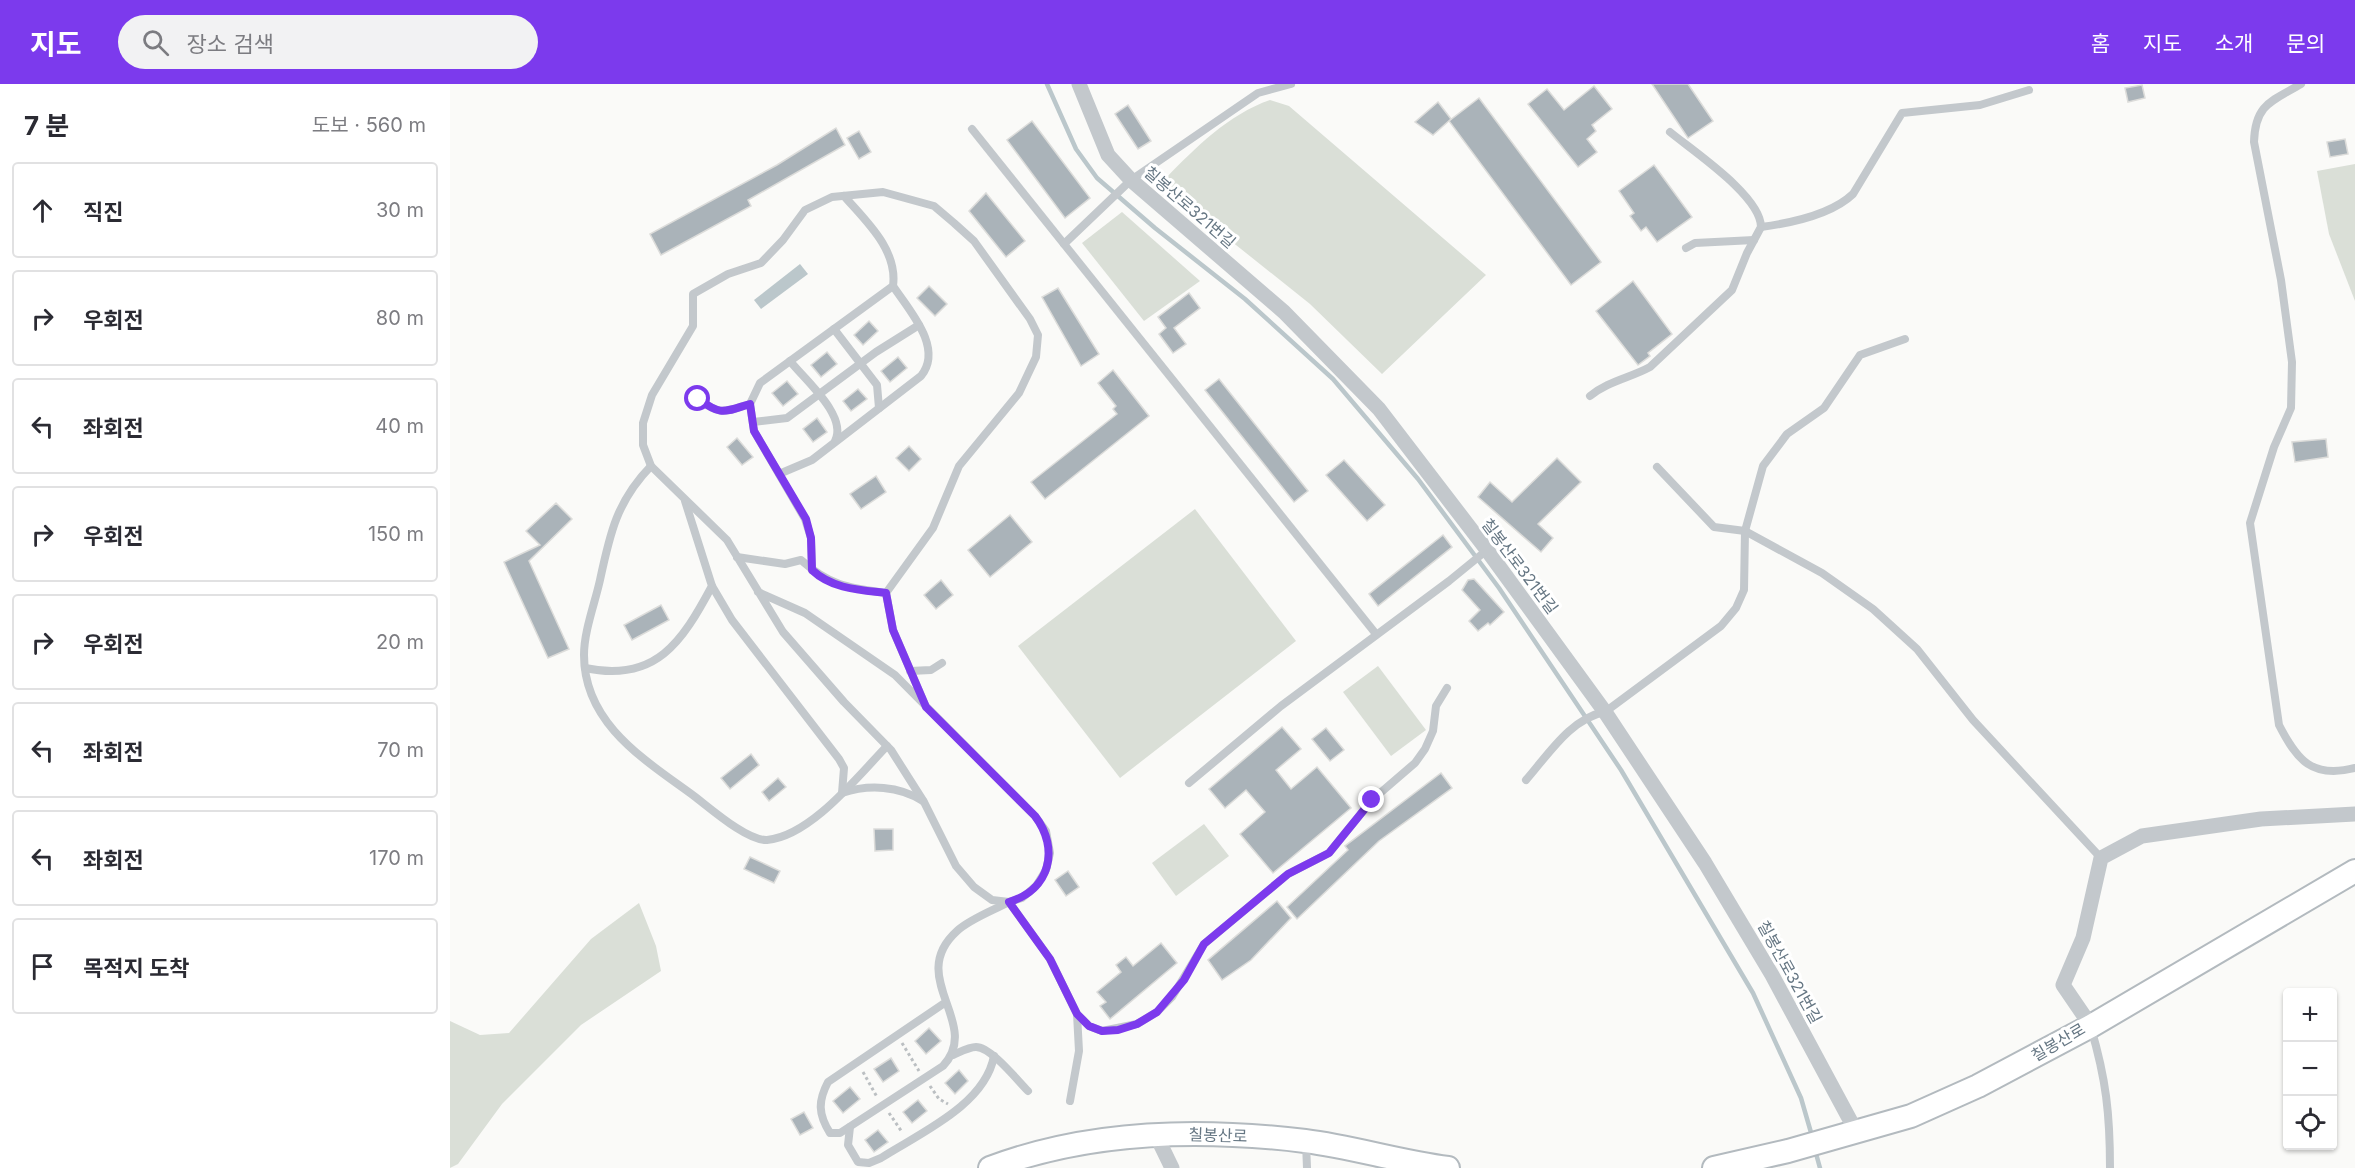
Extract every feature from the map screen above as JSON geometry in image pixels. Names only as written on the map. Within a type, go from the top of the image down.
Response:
[{"type":"street","name":"칠봉산로321번길","points":[[1079,84],[1108,155],[1131,180],[1284,312],[1371,401],[1487,550],[1724,894],[1772,975],[1847,1135]]},
{"type":"street","points":[[2101,858],[2142,836],[2261,819],[2355,814]]},
{"type":"street","name":"칠봉산로","points":[[1720,1168],[1911,1116],[1978,1086],[2091,1026],[2063,985],[2083,938],[2101,858]]},
{"type":"street","points":[[2091,1026],[2355,871]]},
{"type":"street","name":"칠봉산로","points":[[990,1168],[1020,1157],[1093,1139],[1211,1133],[1306,1141],[1448,1168]]},
{"type":"street","points":[[1156,1135],[1172,1168]]},
{"type":"lane","points":[[1064,244],[1131,180],[1258,93],[1291,84]]},
{"type":"lane","points":[[2301,84],[2270,102],[2258,112],[2254,124],[2254,142],[2282,291],[2292,362],[2291,408],[2274,447],[2250,523],[2279,725],[2293,753],[2311,767],[2328,772],[2355,768]]},
{"type":"lane","points":[[1761,227],[1812,216],[1843,204],[1853,194],[1902,113],[1980,105],[2029,90]]},
{"type":"lane","points":[[972,129],[1376,634]]},
{"type":"lane","points":[[1590,396],[1603,385],[1636,375],[1666,355],[1732,290],[1761,227],[1757,210],[1741,191],[1670,132]]},
{"type":"lane","points":[[926,707],[893,630],[886,593],[933,528],[959,466],[1019,393],[1036,357],[1038,335],[1030,319],[974,241],[934,206],[884,192],[832,196],[805,210],[783,240],[760,262],[728,274],[693,294],[693,326],[652,395],[643,423],[644,445],[651,466],[727,540],[783,632],[887,746],[924,802],[956,867],[974,887],[992,900],[1009,902],[1050,959],[1077,1014],[1089,1026],[1102,1031],[1137,1024],[1157,1012],[1184,980],[1204,944],[1288,874],[1329,853],[1372,800],[1415,763],[1425,749],[1433,731],[1436,706],[1447,688]]},
{"type":"lane","points":[[812,570],[811,538],[806,519],[754,431],[750,404],[760,383],[893,286],[896,270],[888,251],[844,196]]},
{"type":"lane","points":[[1686,248],[1695,243],[1754,240]]},
{"type":"lane","points":[[779,474],[812,460],[929,367],[929,351],[919,325],[893,286]]},
{"type":"lane","points":[[753,422],[787,418],[861,363],[919,325]]},
{"type":"lane","points":[[834,328],[877,385],[879,408]]},
{"type":"lane","points":[[1526,780],[1577,723],[1600,713],[1721,626],[1736,608],[1744,590],[1745,531],[1762,466],[1787,434],[1824,408],[1860,355],[1905,339]]},
{"type":"lane","points":[[790,361],[835,413],[839,425],[834,443]]},
{"type":"lane","points":[[698,399],[715,411],[726,411],[750,404]]},
{"type":"lane","points":[[651,466],[631,486],[617,515],[606,548],[584,654],[587,685],[610,728],[627,746],[750,836],[765,840],[800,827],[842,793],[887,746]]},
{"type":"lane","points":[[1657,467],[1714,527],[1745,531],[1822,573],[1873,609],[1917,649],[1973,720],[2101,858]]},
{"type":"lane","points":[[685,499],[712,586],[732,620],[839,759],[844,768],[842,793]]},
{"type":"lane","points":[[1189,783],[1281,706],[1468,567],[1487,550]]},
{"type":"lane","points":[[737,557],[785,564],[801,560],[819,577],[848,589],[886,593]]},
{"type":"lane","points":[[585,668],[610,673],[645,667],[659,658],[676,641],[698,611],[712,586]]},
{"type":"lane","points":[[758,592],[805,613],[895,675],[1035,816],[1046,831],[1050,853],[1046,870],[1036,886],[1022,898],[1009,902],[959,929],[948,940],[938,968],[940,990],[954,1026],[956,1041],[953,1055]]},
{"type":"lane","points":[[910,671],[931,670],[942,663]]},
{"type":"lane","points":[[842,793],[874,786],[913,795],[924,802]]},
{"type":"lane","points":[[946,1002],[828,1082],[820,1097],[823,1122],[830,1133],[840,1133],[942,1066],[953,1055],[974,1047],[982,1048],[994,1056],[1028,1091]]},
{"type":"lane","points":[[1070,1101],[1079,1051],[1077,1014]]},
{"type":"lane","points":[[2091,1026],[2105,1075],[2110,1114],[2110,1168]]},
{"type":"lane","points":[[850,1127],[848,1145],[858,1162],[869,1163],[881,1158],[967,1102],[982,1087],[992,1068],[994,1056]]},
{"type":"lane","points":[[1306,1141],[1307,1168]]},
{"type":"shaded area","points":[[1270,100],[1289,106],[1486,275],[1382,374],[1310,304],[1167,190],[1166,178],[1213,133],[1241,114]]},
{"type":"shaded area","points":[[2355,164],[2355,301],[2329,234],[2317,171]]},
{"type":"shaded area","points":[[1122,212],[1200,281],[1144,321],[1082,243]]},
{"type":"shaded area","points":[[800,264],[808,274],[761,309],[754,300]]},
{"type":"shaded area","points":[[1195,509],[1296,641],[1120,778],[1018,646]]},
{"type":"shaded area","points":[[1378,666],[1426,730],[1391,756],[1343,692]]},
{"type":"shaded area","points":[[1204,824],[1229,856],[1176,896],[1152,863]]},
{"type":"shaded area","points":[[639,903],[656,946],[661,971],[581,1025],[502,1104],[458,1164],[450,1168],[450,1021],[480,1035],[509,1033],[591,939]]},
{"type":"building","points":[[1652,84],[1688,84],[1713,121],[1688,138]]},
{"type":"building","points":[[2142,85],[2145,98],[2128,102],[2125,88]]},
{"type":"building","points":[[1594,86],[1612,109],[1592,125],[1596,131],[1587,139],[1597,152],[1578,167],[1528,104],[1547,89],[1564,110]]},
{"type":"building","points":[[1479,98],[1601,262],[1571,285],[1449,121]]},
{"type":"building","points":[[1438,102],[1451,119],[1433,135],[1415,122]]},
{"type":"building","points":[[1128,105],[1151,141],[1138,149],[1115,114]]},
{"type":"building","points":[[1032,121],[1090,198],[1065,218],[1007,140]]},
{"type":"building","points":[[836,128],[845,145],[748,200],[751,206],[661,255],[650,234],[777,165]]},
{"type":"building","points":[[859,131],[871,152],[859,159],[847,138]]},
{"type":"building","points":[[2345,139],[2348,154],[2330,157],[2327,142]]},
{"type":"building","points":[[1654,165],[1692,217],[1657,242],[1646,227],[1641,231],[1630,216],[1634,213],[1619,191]]},
{"type":"building","points":[[986,193],[1025,241],[1006,257],[969,211]]},
{"type":"building","points":[[1633,281],[1672,334],[1648,353],[1650,356],[1638,365],[1596,311]]},
{"type":"building","points":[[929,286],[947,304],[935,316],[917,298]]},
{"type":"building","points":[[1058,288],[1099,354],[1081,366],[1042,297]]},
{"type":"building","points":[[1189,293],[1200,308],[1174,328],[1186,344],[1173,353],[1159,334],[1166,328],[1158,317]]},
{"type":"building","points":[[869,321],[878,331],[863,345],[854,335]]},
{"type":"building","points":[[827,352],[837,364],[821,377],[811,365]]},
{"type":"building","points":[[898,357],[907,368],[890,382],[881,371]]},
{"type":"building","points":[[1113,370],[1149,416],[1045,499],[1031,482],[1117,414],[1113,409],[1116,406],[1098,383]]},
{"type":"building","points":[[1219,379],[1308,491],[1294,502],[1205,390]]},
{"type":"building","points":[[787,381],[798,394],[783,406],[772,393]]},
{"type":"building","points":[[858,389],[867,399],[851,411],[843,401]]},
{"type":"building","points":[[817,418],[827,432],[813,442],[803,429]]},
{"type":"building","points":[[737,438],[753,457],[742,465],[727,447]]},
{"type":"building","points":[[2326,439],[2328,457],[2295,462],[2292,442]]},
{"type":"building","points":[[909,446],[921,459],[909,471],[896,458]]},
{"type":"building","points":[[1557,458],[1581,482],[1538,524],[1553,538],[1541,552],[1478,497],[1490,482],[1512,502]]},
{"type":"building","points":[[1344,460],[1385,505],[1367,521],[1326,475]]},
{"type":"building","points":[[876,476],[886,492],[861,509],[850,494]]},
{"type":"building","points":[[556,503],[572,519],[529,561],[569,649],[548,658],[504,562],[540,545],[526,531]]},
{"type":"building","points":[[1010,515],[1032,542],[990,577],[968,550]]},
{"type":"building","points":[[1443,535],[1452,547],[1378,606],[1369,594]]},
{"type":"building","points":[[1474,579],[1504,612],[1490,625],[1488,623],[1478,631],[1469,621],[1480,610],[1462,590],[1468,580]]},
{"type":"building","points":[[941,580],[953,595],[936,609],[924,595]]},
{"type":"building","points":[[661,605],[669,620],[632,640],[624,625]]},
{"type":"building","points":[[1282,727],[1301,749],[1276,770],[1291,789],[1317,767],[1351,808],[1273,873],[1240,834],[1265,812],[1246,790],[1225,808],[1209,789]]},
{"type":"building","points":[[1326,728],[1344,750],[1330,761],[1312,739]]},
{"type":"building","points":[[751,754],[759,765],[730,789],[721,778]]},
{"type":"building","points":[[1441,773],[1452,788],[1379,841],[1297,919],[1287,907],[1348,850],[1345,846]]},
{"type":"building","points":[[778,778],[786,787],[769,801],[762,792]]},
{"type":"building","points":[[874,829],[893,829],[893,850],[875,851]]},
{"type":"building","points":[[750,857],[780,871],[774,883],[744,869]]},
{"type":"building","points":[[1068,871],[1079,887],[1066,896],[1055,880]]},
{"type":"building","points":[[1277,901],[1291,918],[1251,960],[1222,980],[1208,960]]},
{"type":"building","points":[[1161,943],[1177,963],[1110,1019],[1100,1006],[1106,1002],[1097,992],[1121,972],[1116,965],[1126,957],[1133,966]]},
{"type":"building","points":[[929,1028],[941,1041],[926,1054],[915,1041]]},
{"type":"building","points":[[891,1058],[899,1071],[883,1082],[874,1069]]},
{"type":"building","points":[[959,1070],[968,1081],[955,1094],[945,1083]]},
{"type":"building","points":[[850,1087],[860,1099],[843,1113],[833,1101]]},
{"type":"building","points":[[918,1100],[927,1111],[912,1123],[903,1112]]},
{"type":"building","points":[[804,1112],[813,1128],[800,1135],[791,1119]]},
{"type":"building","points":[[878,1130],[888,1142],[874,1152],[865,1140]]},
{"type":"waterway","points":[[1047,84],[1076,149],[1097,178],[1155,228],[1245,299],[1333,379],[1418,479],[1499,588],[1621,770],[1753,993],[1801,1098],[1812,1136]]},
{"type":"waterway","points":[[1815,1150],[1820,1168]]},
{"type":"route","points":[[698,399],[715,411],[726,411],[750,404],[754,431],[806,519],[813,554],[812,570],[819,577],[848,589],[886,593],[893,630],[926,707],[1035,816],[1046,831],[1050,853],[1046,870],[1036,886],[1022,898],[1009,902],[1050,959],[1077,1014],[1089,1026],[1102,1031],[1118,1030],[1137,1024],[1157,1012],[1184,980],[1204,944],[1288,874],[1329,853],[1372,800]]}]
